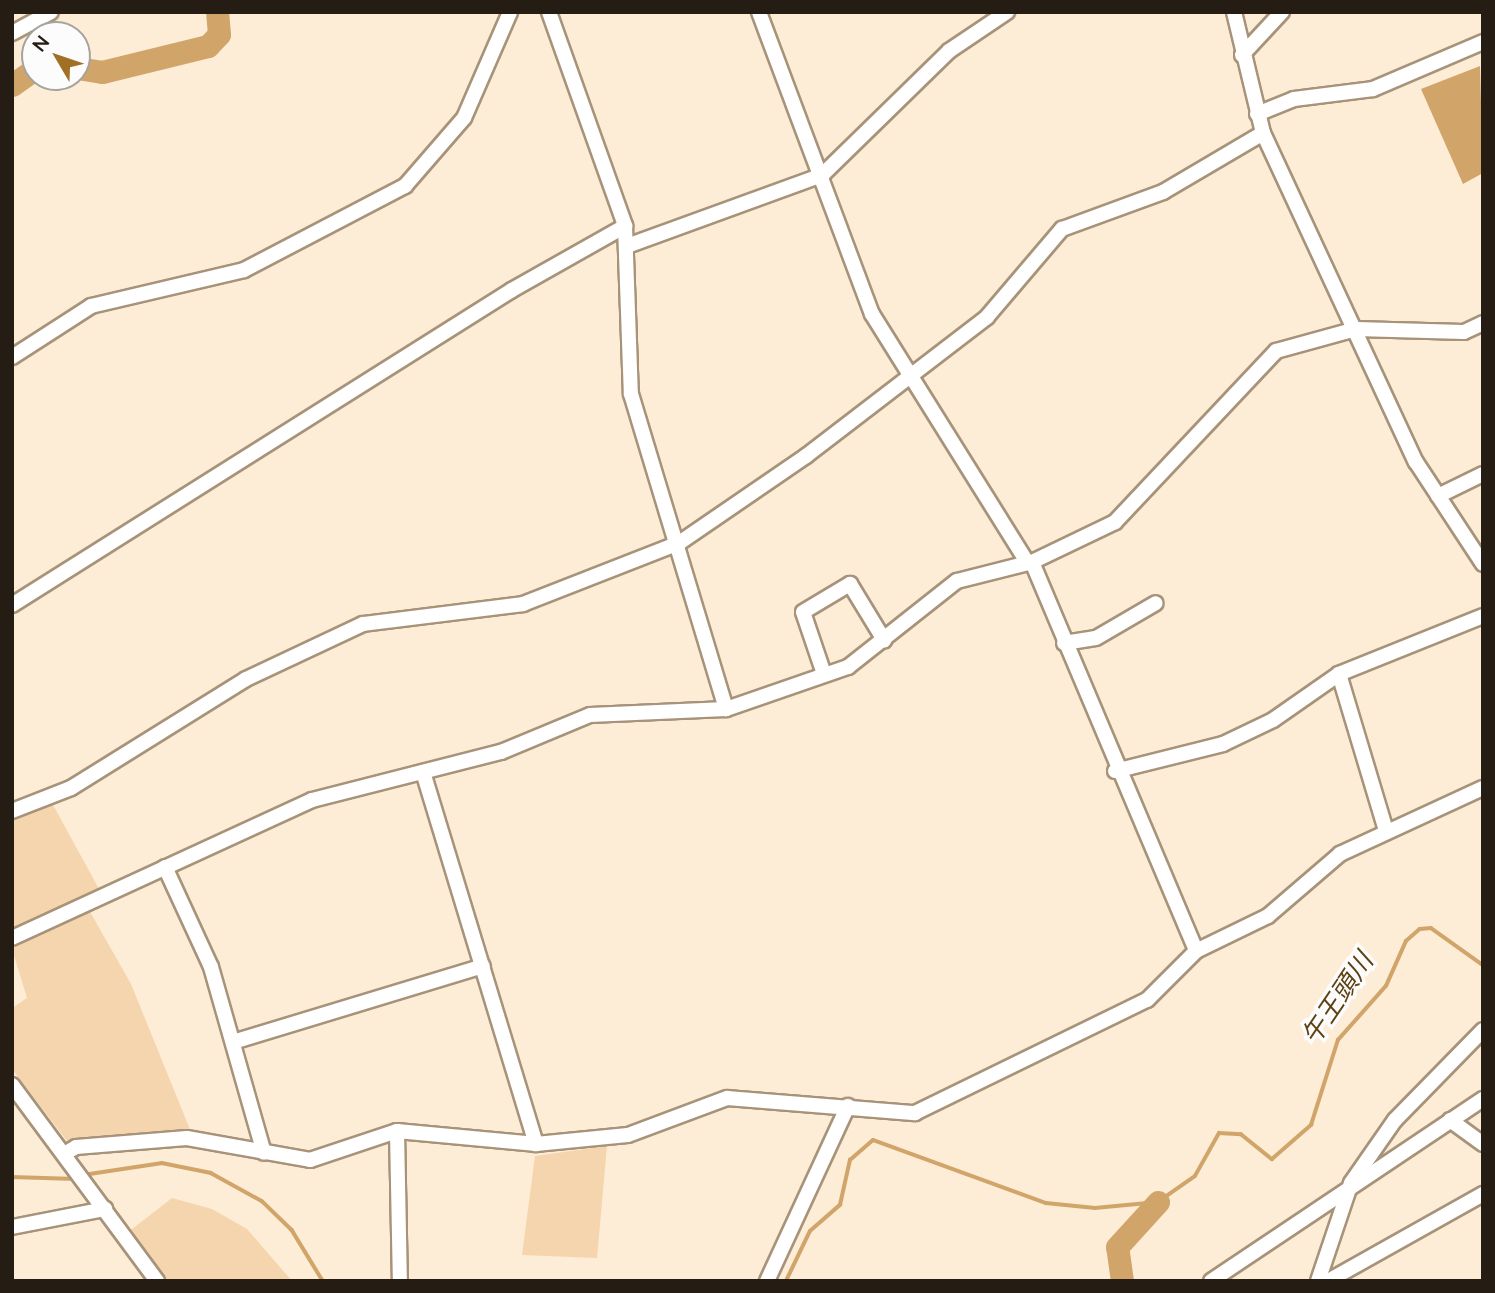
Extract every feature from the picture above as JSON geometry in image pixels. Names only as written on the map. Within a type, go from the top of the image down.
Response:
[{"type":"street","points":[[12,33],[51,12]]},
{"type":"street","points":[[12,358],[92,306],[244,270],[405,186],[464,118],[510,12]]},
{"type":"street","points":[[550,12],[625,226],[631,394],[679,543],[726,709]]},
{"type":"street","points":[[760,12],[872,314],[914,373],[1029,562],[1115,771],[1196,951]]},
{"type":"street","points":[[627,246],[821,176],[949,51],[1007,12]]},
{"type":"street","points":[[1234,12],[1242,55],[1263,133],[1438,496],[1483,564]]},
{"type":"street","points":[[1242,55],[1282,12]]},
{"type":"street","points":[[1257,114],[1294,99],[1373,89],[1483,42]]},
{"type":"street","points":[[12,811],[71,788],[246,679],[363,624],[523,604],[679,543],[987,317],[1062,229],[1163,192],[1263,133]]},
{"type":"street","points":[[12,605],[512,290],[625,226]]},
{"type":"street","points":[[12,938],[312,800],[526,743],[590,715],[726,709],[864,658],[957,581],[1029,562],[1115,522],[1276,351],[1356,329],[1464,332],[1483,323]]},
{"type":"street","points":[[1438,496],[1483,474]]},
{"type":"street","points":[[824,674],[803,612],[850,584],[884,640]]},
{"type":"street","points":[[1064,643],[1096,638],[1156,603]]},
{"type":"street","points":[[1115,771],[1223,744],[1273,720],[1339,674],[1483,617]]},
{"type":"street","points":[[1339,674],[1386,831]]},
{"type":"street","points":[[423,772],[536,1144]]},
{"type":"street","points":[[68,1159],[76,1147],[187,1138],[310,1160],[397,1131],[536,1144],[628,1135],[727,1098],[915,1113],[952,1100],[1147,1000],[1196,951],[1268,916],[1340,854],[1483,788]]},
{"type":"street","points":[[165,867],[211,967],[264,1153]]},
{"type":"street","points":[[233,1042],[482,967]]},
{"type":"street","points":[[1318,1281],[1351,1183],[1395,1120],[1483,1030]]},
{"type":"street","points":[[12,1085],[157,1281]]},
{"type":"street","points":[[1212,1281],[1351,1183],[1483,1099]]},
{"type":"street","points":[[767,1281],[848,1106]]},
{"type":"street","points":[[1450,1120],[1483,1144]]},
{"type":"street","points":[[397,1131],[400,1281]]},
{"type":"street","points":[[1328,1281],[1483,1194]]},
{"type":"street","points":[[12,1227],[105,1209]]},
{"type":"shaded area","points":[[1480,66],[1483,173],[1463,184],[1421,89]]},
{"type":"shaded area","points":[[52,803],[99,889],[12,930],[12,819]]},
{"type":"shaded area","points":[[89,910],[131,984],[191,1132],[67,1141],[12,1069],[12,1008],[27,998],[12,949]]},
{"type":"shaded area","points":[[607,1146],[597,1258],[522,1255],[535,1156]]},
{"type":"shaded area","points":[[172,1198],[212,1209],[247,1229],[292,1281],[163,1281],[127,1233]]},
{"type":"waterway","points":[[91,70],[102,72],[208,46],[219,34],[217,12]]},
{"type":"waterway","points":[[12,85],[21,79]]},
{"type":"waterway","name":"午王頭川","points":[[786,1281],[810,1231],[840,1205],[850,1160],[873,1140],[1046,1203],[1095,1208],[1158,1202],[1195,1176],[1219,1133],[1241,1134],[1272,1159],[1311,1125],[1338,1040],[1386,986],[1406,941],[1420,929],[1431,928],[1483,965]]},
{"type":"waterway","points":[[83,1175],[162,1163],[211,1173],[262,1201],[292,1230],[323,1281]]},
{"type":"waterway","points":[[12,1177],[76,1179]]},
{"type":"waterway","name":"午王頭川","points":[[1122,1281],[1117,1247],[1158,1202]]}]
